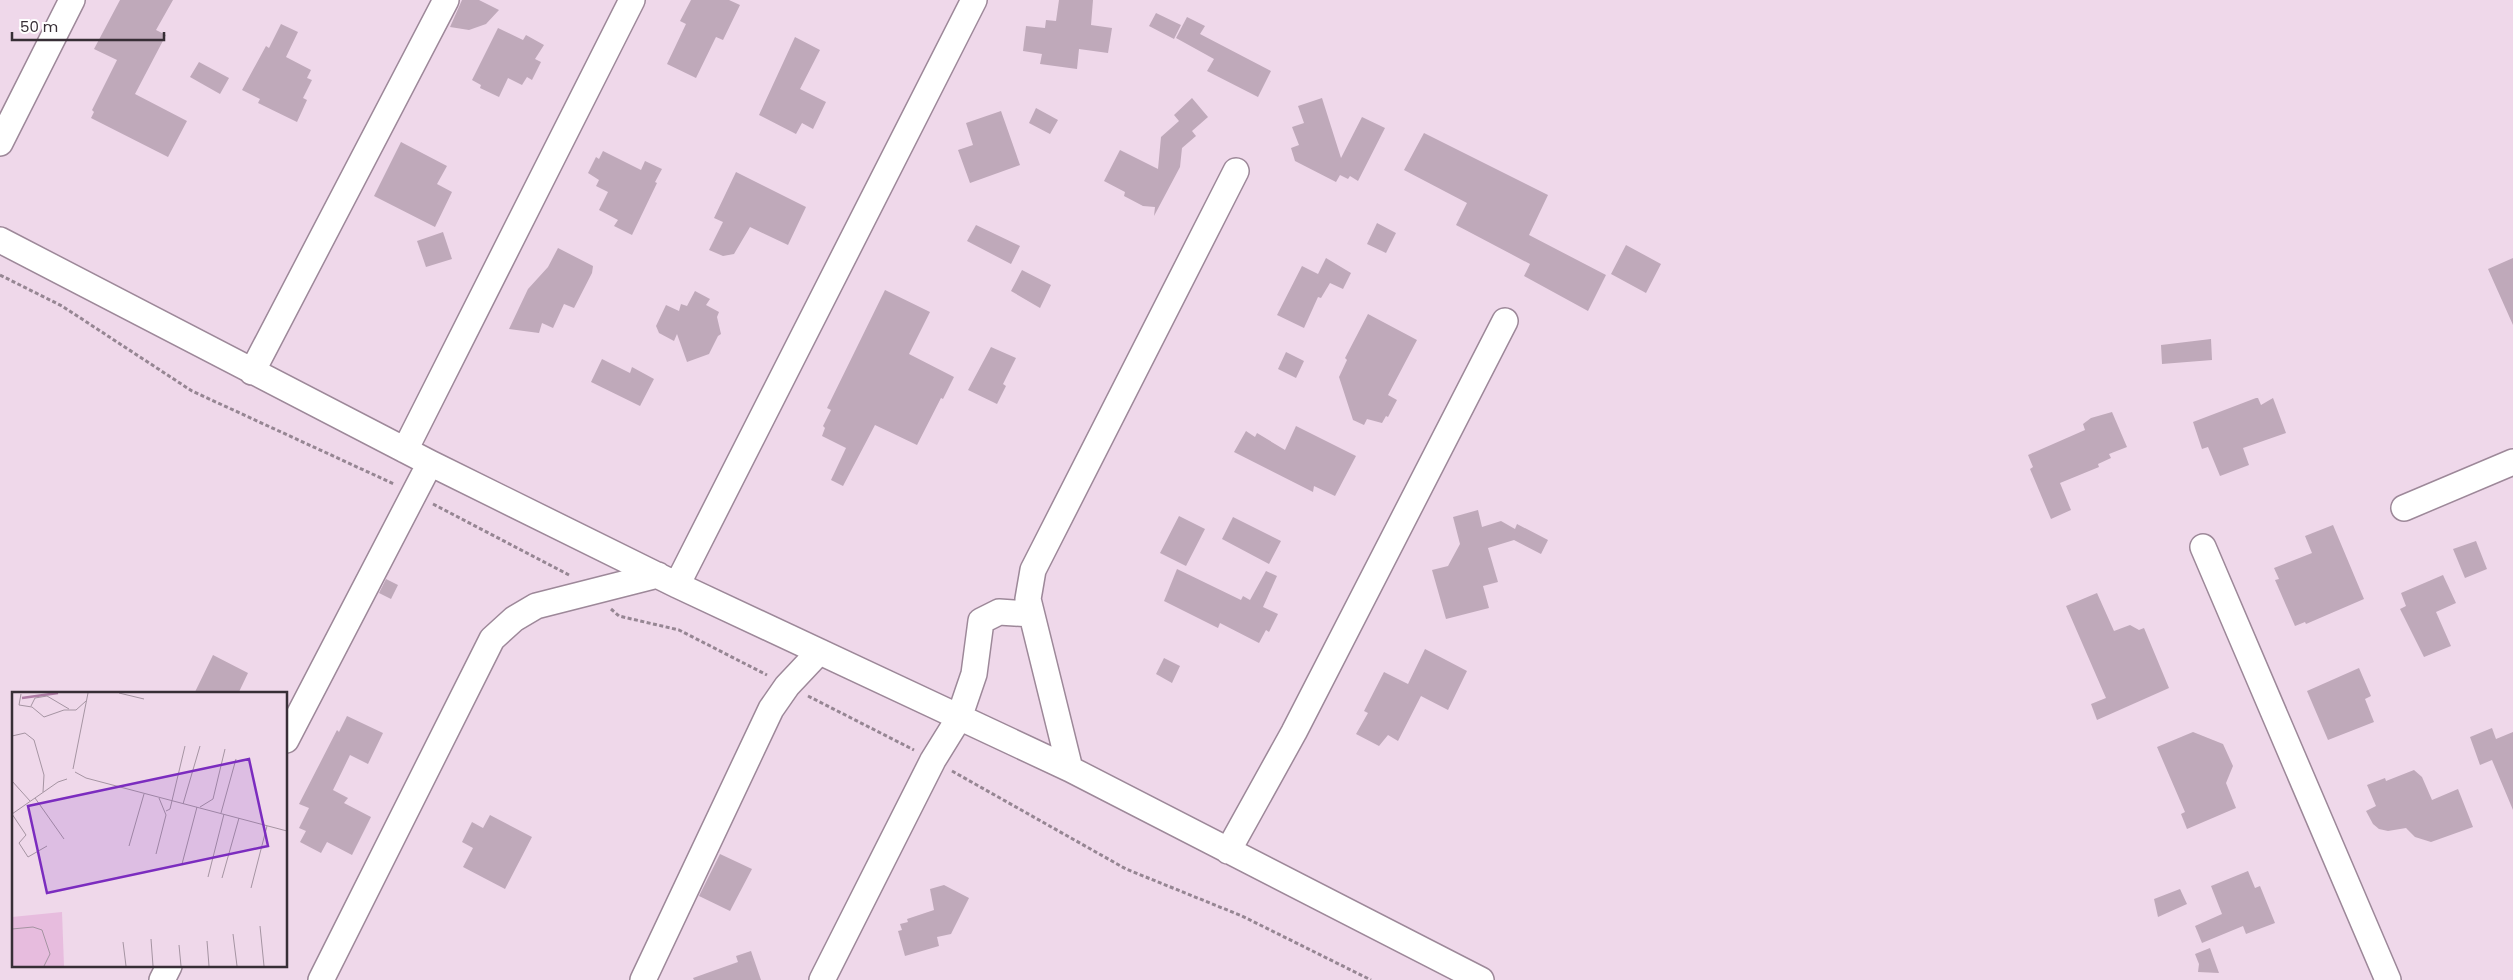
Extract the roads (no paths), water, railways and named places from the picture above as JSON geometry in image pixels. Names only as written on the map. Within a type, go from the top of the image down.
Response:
[{"type":"street","points":[[0,143],[72,0]]},
{"type":"street","points":[[252,372],[446,0]]},
{"type":"street","points":[[405,450],[632,0]]},
{"type":"street","points":[[668,580],[974,0]]},
{"type":"street","points":[[1070,769],[1031,614],[1028,586],[1033,570],[1236,171]]},
{"type":"street","points":[[0,240],[430,463],[668,580],[1070,769],[1481,980]]},
{"type":"street","points":[[1228,851],[1294,732],[1506,321]]},
{"type":"street","points":[[2404,508],[2513,462]]},
{"type":"street","points":[[288,736],[430,463]]},
{"type":"street","points":[[2204,547],[2388,980]]},
{"type":"street","points":[[321,980],[492,639],[514,619],[536,606],[589,591],[668,580]]},
{"type":"street","points":[[822,980],[934,760],[959,718],[974,674],[981,621],[999,612],[1031,614]]},
{"type":"street","points":[[643,980],[771,709],[787,686],[819,652]]},
{"type":"street","points":[[162,980],[168,968]]}]
